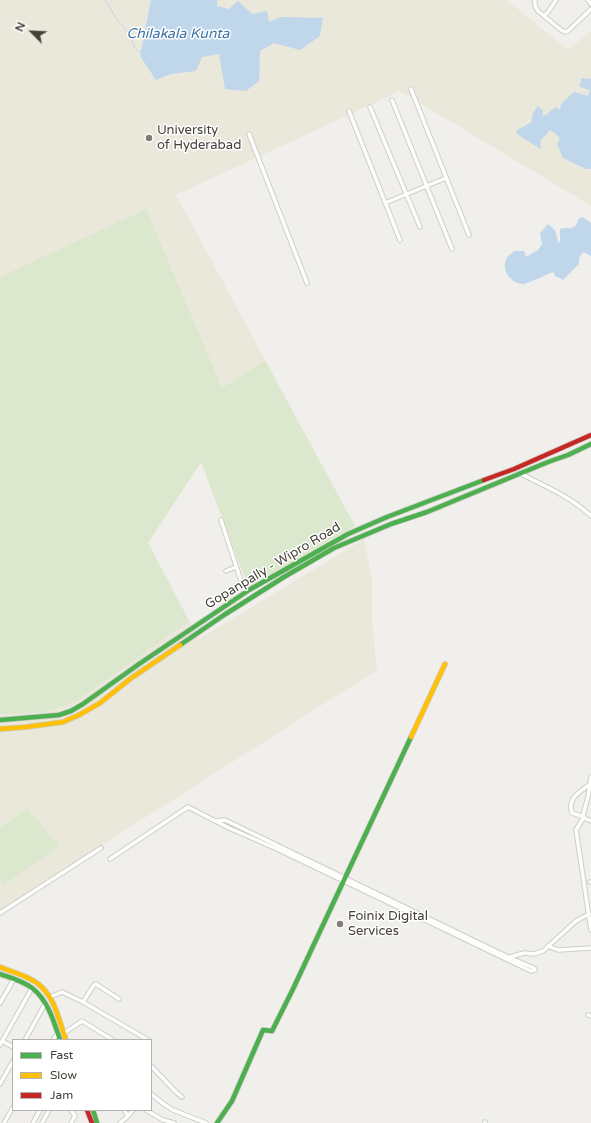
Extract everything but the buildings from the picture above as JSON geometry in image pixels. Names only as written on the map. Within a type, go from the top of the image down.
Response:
[{"type":"main road","name":"Gopanpally - Wipro Road","points":[[0,720],[59,715],[71,711],[245,593],[325,546],[387,517],[514,469],[591,435]]},
{"type":"main road","name":"Gopanpally - Wipro Road","points":[[0,729],[63,722],[90,709],[130,679],[245,602],[334,548],[342,546],[391,524],[427,512],[568,455],[591,444]]},
{"type":"main road","points":[[339,539],[342,546]]},
{"type":"main road","points":[[217,1123],[232,1101],[263,1030],[272,1031],[293,989],[445,664]]},
{"type":"main road","points":[[116,680],[121,687]]},
{"type":"main road","points":[[0,967],[20,975],[45,990],[50,997],[66,1039]]},
{"type":"main road","points":[[0,974],[14,979],[39,993],[52,1015],[60,1039]]},
{"type":"main road","points":[[87,1111],[92,1123]]},
{"type":"main road","points":[[92,1111],[97,1123]]},
{"type":"street","points":[[535,0],[535,7],[565,32],[568,31],[591,9]]},
{"type":"street","points":[[544,16],[556,0]]},
{"type":"street","points":[[588,0],[591,4]]},
{"type":"street","points":[[411,89],[469,235]]},
{"type":"street","points":[[392,100],[452,249]]},
{"type":"street","points":[[370,107],[420,227]]},
{"type":"street","points":[[349,111],[400,240]]},
{"type":"street","points":[[249,134],[307,283]]},
{"type":"street","points":[[385,203],[446,178]]},
{"type":"street","points":[[521,474],[574,502],[591,516]]},
{"type":"street","points":[[221,520],[245,593]]},
{"type":"street","points":[[226,571],[236,567]]},
{"type":"street","points":[[591,777],[584,817],[576,830],[591,930]]},
{"type":"street","points":[[590,784],[572,799],[570,804],[572,813],[591,821]]},
{"type":"street","points":[[110,859],[188,807],[229,828],[345,880],[534,968],[535,970],[531,971],[345,880]]},
{"type":"street","points":[[0,913],[101,848]]},
{"type":"street","points":[[508,957],[534,954],[542,950],[576,921],[589,914]]},
{"type":"street","points":[[548,946],[558,950],[591,948]]},
{"type":"street","points":[[0,1003],[14,979]]},
{"type":"street","points":[[83,1002],[96,984],[120,999]]},
{"type":"street","points":[[12,1047],[1,1043],[32,988]]},
{"type":"street","points":[[50,997],[62,992],[83,1002],[146,1039]]},
{"type":"street","points":[[26,1039],[45,1004]]},
{"type":"street","points":[[64,1033],[82,1021],[111,1039]]},
{"type":"street","points":[[54,1039],[58,1033]]},
{"type":"street","points":[[0,1084],[12,1063]]},
{"type":"street","points":[[152,1067],[182,1097]]},
{"type":"street","points":[[152,1095],[173,1110],[206,1123]]},
{"type":"street","points":[[4,1123],[12,1109]]},
{"type":"street","points":[[32,1123],[39,1111]]},
{"type":"street","points":[[42,1123],[48,1111]]},
{"type":"street","points":[[71,1123],[75,1116],[72,1111]]},
{"type":"street","points":[[124,1111],[129,1123]]},
{"type":"street","points":[[120,1123],[132,1111]]},
{"type":"street","points":[[148,1111],[163,1120],[174,1123]]},
{"type":"shaded area","points":[[0,0],[507,0],[568,50],[591,31],[591,206],[400,91],[176,195],[355,526],[201,462],[148,543],[199,639],[364,539],[372,578],[372,623],[377,670],[0,910],[0,880],[5,884],[27,808],[0,828]]},
{"type":"green space","points":[[146,209],[222,388],[265,361],[355,526],[249,589],[201,462],[148,543],[189,621],[78,700],[46,712],[0,714],[0,277]]},
{"type":"green space","points":[[27,808],[59,846],[4,885],[0,880],[0,828]]},
{"type":"water","name":"Chilakala Kunta","points":[[151,0],[217,0],[217,6],[229,9],[238,1],[252,14],[267,11],[269,22],[281,17],[323,18],[320,36],[300,50],[274,43],[260,51],[259,81],[246,91],[225,89],[219,54],[202,57],[196,71],[171,74],[156,80],[140,56]]},
{"type":"water","points":[[581,78],[591,79],[591,169],[586,169],[563,158],[557,144],[560,139],[550,130],[540,141],[541,149],[518,135],[516,131],[532,121],[533,113],[538,106],[543,111],[542,115],[547,115],[551,110],[557,107],[560,111],[561,104],[574,92],[588,96],[590,90],[580,87],[579,84],[581,83]]},
{"type":"water","points":[[583,217],[591,223],[591,256],[583,252],[579,258],[579,264],[563,280],[556,277],[553,272],[523,284],[515,282],[508,276],[505,268],[507,257],[514,251],[524,251],[526,257],[538,250],[542,244],[540,233],[548,224],[555,230],[557,243],[560,242],[560,229],[572,228],[576,226],[578,219]]},
{"type":"waterway","points":[[105,0],[118,21],[130,34],[134,47],[141,52]]},
{"type":"traffic: fast","points":[[180,645],[284,577],[334,548],[391,524],[427,512],[568,455],[591,444]]},
{"type":"traffic: fast","points":[[0,720],[59,715],[71,711],[249,590],[348,534],[387,517],[484,480]]},
{"type":"traffic: fast","points":[[217,1123],[232,1101],[263,1030],[272,1031],[411,737]]},
{"type":"traffic: fast","points":[[0,974],[25,983],[38,993],[50,1012],[60,1039]]},
{"type":"traffic: fast","points":[[93,1111],[97,1123]]},
{"type":"traffic: slow","points":[[0,729],[63,722],[79,715],[100,703],[130,679],[180,645]]},
{"type":"traffic: slow","points":[[411,737],[445,664]]},
{"type":"traffic: slow","points":[[0,967],[28,978],[43,988],[56,1009],[66,1039]]},
{"type":"traffic: jam","points":[[484,480],[514,469],[591,435]]},
{"type":"traffic: jam","points":[[87,1111],[92,1123]]},
{"type":"place","name":"University of Hyderabad","points":[[149,138]]},
{"type":"place","name":"Foinix Digital Services","points":[[340,924]]}]
